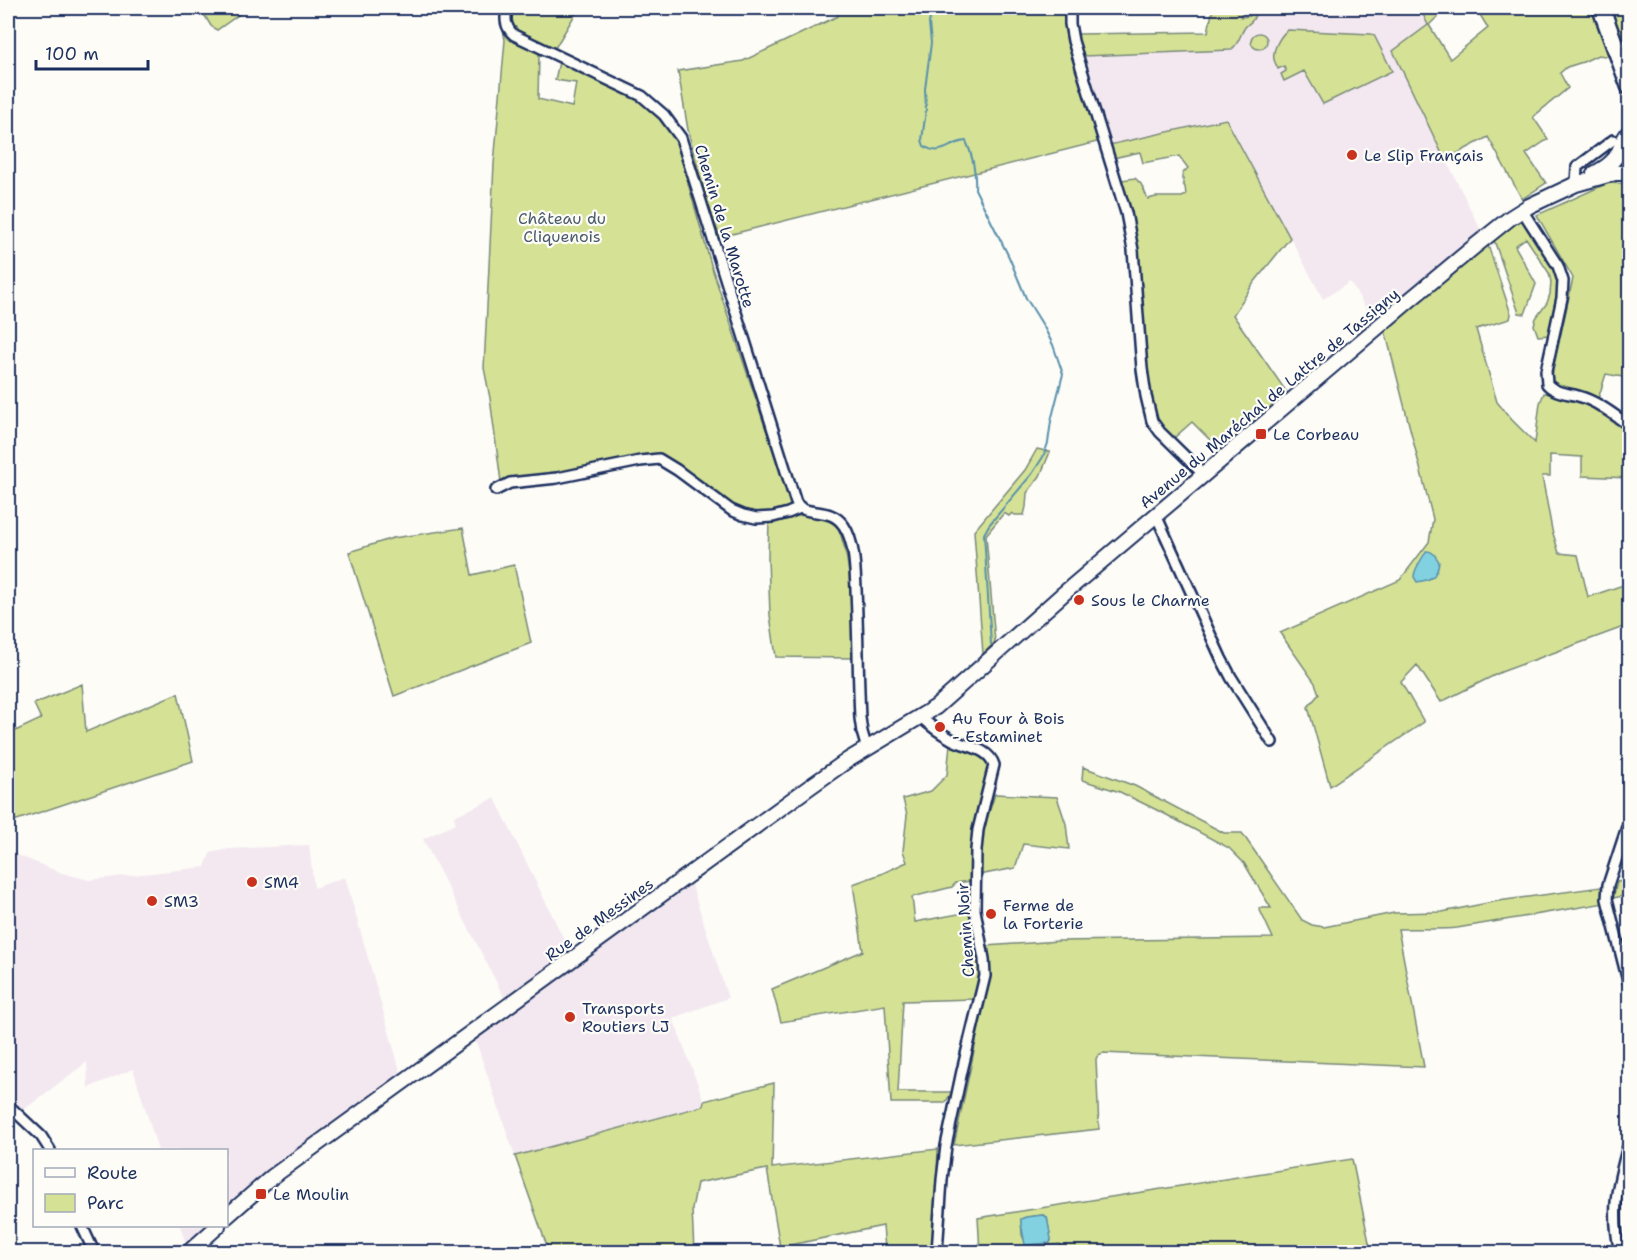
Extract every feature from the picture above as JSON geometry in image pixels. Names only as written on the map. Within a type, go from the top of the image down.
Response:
[{"type":"highway","points":[[1602,8],[1629,87]]},
{"type":"main road","name":"Avenue du Maréchal de Lattre de Tassigny","points":[[994,654],[1475,246],[1522,210],[1609,165],[1617,145],[1629,131]]},
{"type":"main road","name":"Avenue du Maréchal de Lattre de Tassigny","points":[[1617,145],[1629,173]]},
{"type":"main road","name":"Avenue du Maréchal de Lattre de Tassigny","points":[[1576,184],[1615,173],[1629,173]]},
{"type":"main road","name":"Rue de Messines","points":[[228,1215],[272,1177],[811,786],[867,748],[921,717],[994,654]]},
{"type":"main road","points":[[189,1252],[217,1227]]},
{"type":"street","name":"Chemin de la Marotte","points":[[507,8],[506,24],[514,35],[637,93],[659,110],[678,132],[796,503],[800,508]]},
{"type":"street","points":[[1070,8],[1073,40],[1130,232],[1135,266],[1140,345],[1150,416],[1155,425],[1204,475]]},
{"type":"street","points":[[1522,210],[1558,266],[1563,281],[1562,298],[1546,371],[1547,384],[1556,391],[1592,401],[1629,426]]},
{"type":"street","points":[[496,490],[510,483],[557,478],[659,459],[723,505],[743,515],[756,518],[772,517],[800,508],[835,517],[842,524],[849,538],[853,559],[856,584],[860,718],[867,748]]},
{"type":"street","points":[[1156,515],[1221,658],[1272,742]]},
{"type":"street","name":"Chemin Noir","points":[[921,717],[951,739],[986,753],[994,765],[978,830],[976,850],[975,910],[985,976],[962,1071],[945,1156],[937,1252]]},
{"type":"street","points":[[1629,818],[1607,894],[1629,989]]},
{"type":"street","points":[[8,1105],[41,1136],[49,1149]]},
{"type":"street","points":[[1620,1252],[1615,1228],[1615,1202],[1629,1139]]},
{"type":"street","points":[[82,1227],[94,1252]]},
{"type":"shaded area","points":[[1213,8],[1420,8],[1429,25],[1393,51],[1488,245],[1385,330],[1381,318],[1375,323],[1350,282],[1323,299],[1227,119],[1109,145],[1083,56],[1203,52],[1203,32],[1208,32]]},
{"type":"shaded area","points":[[495,798],[570,952],[684,869],[691,883],[728,998],[673,1018],[704,1101],[703,1105],[515,1156],[470,1024],[505,999],[423,839],[456,824],[454,816]]},
{"type":"shaded area","points":[[8,844],[17,855],[62,873],[89,880],[205,867],[210,853],[229,849],[309,845],[314,888],[345,877],[405,1088],[282,1179],[228,1226],[228,1149],[158,1149],[133,1069],[88,1088],[87,1062],[22,1111],[8,1095]]},
{"type":"shaded area","points":[[180,1227],[227,1227],[213,1239],[187,1247]]},
{"type":"green space","points":[[200,8],[248,8],[217,30],[211,26]]},
{"type":"green space","name":"Château du Cliquenois","points":[[501,8],[579,8],[549,58],[539,54],[538,99],[572,107],[576,83],[555,80],[559,62],[641,101],[673,130],[712,268],[792,507],[758,515],[738,511],[651,456],[501,482],[484,368],[494,164],[505,40]]},
{"type":"green space","points":[[837,8],[1076,8],[1075,24],[1078,34],[1208,32],[1213,8],[1236,8],[1236,11],[1241,11],[1241,17],[1250,16],[1251,11],[1255,14],[1231,50],[1083,56],[1077,35],[1067,35],[1079,79],[1101,141],[720,237],[706,199],[688,130],[678,71],[743,61],[838,16]]},
{"type":"green space","points":[[1420,8],[1444,8],[1429,25],[1450,59],[1488,28],[1476,8],[1594,8],[1613,57],[1598,55],[1567,67],[1560,73],[1568,88],[1533,117],[1548,139],[1526,154],[1546,183],[1522,199],[1488,137],[1445,160],[1393,51],[1428,25]]},
{"type":"green space","points":[[1606,8],[1626,8],[1629,12],[1629,72]]},
{"type":"green space","points":[[1288,30],[1374,35],[1392,71],[1323,104],[1304,71],[1284,81],[1281,74],[1286,71],[1284,66],[1278,69],[1274,60],[1274,51]]},
{"type":"green space","points":[[1259,33],[1265,35],[1267,41],[1265,47],[1259,49],[1253,47],[1251,41],[1253,35]]},
{"type":"green space","points":[[1226,119],[1290,238],[1253,284],[1233,315],[1288,394],[1219,453],[1213,443],[1192,422],[1166,445],[1153,431],[1145,411],[1132,257],[1126,229],[1135,229],[1121,180],[1135,178],[1141,184],[1148,199],[1182,197],[1186,195],[1183,173],[1188,168],[1179,156],[1143,163],[1140,152],[1113,158],[1109,145]]},
{"type":"green space","points":[[1608,183],[1627,184],[1629,187],[1629,378],[1606,374],[1598,399],[1579,390],[1553,386],[1552,375],[1573,278],[1537,215]]},
{"type":"green space","points":[[1522,218],[1558,273],[1561,284],[1550,335],[1538,336],[1534,325],[1550,294],[1549,273],[1526,238],[1515,246],[1536,284],[1525,314],[1519,313],[1494,240]]},
{"type":"green space","points":[[1488,245],[1511,314],[1510,319],[1476,329],[1497,402],[1535,443],[1540,403],[1544,393],[1584,401],[1629,429],[1629,478],[1582,476],[1582,457],[1550,455],[1550,476],[1542,476],[1552,530],[1559,553],[1578,555],[1588,597],[1629,583],[1629,625],[1501,672],[1441,702],[1417,665],[1401,682],[1424,722],[1330,786],[1308,707],[1319,694],[1315,683],[1280,633],[1400,580],[1429,542],[1433,519],[1385,330]]},
{"type":"green space","points":[[1037,449],[1050,452],[1040,476],[1027,493],[1024,515],[1012,513],[1009,516],[1004,513],[986,535],[995,642],[983,654],[974,531],[1025,470]]},
{"type":"green space","points":[[810,514],[836,522],[842,538],[849,571],[853,658],[776,657],[770,615],[769,520]]},
{"type":"green space","points":[[463,528],[472,575],[514,565],[531,643],[394,696],[349,552],[393,538]]},
{"type":"green space","points":[[82,684],[86,732],[178,693],[193,761],[8,823],[8,732],[9,734],[41,719],[34,704]]},
{"type":"green space","points":[[950,744],[986,757],[990,765],[970,859],[970,881],[912,897],[915,922],[969,912],[980,964],[975,999],[903,1001],[898,1092],[952,1092],[945,1103],[891,1103],[885,1005],[781,1022],[772,989],[863,951],[853,884],[907,862],[903,851],[907,815],[903,799],[931,791],[947,775]]},
{"type":"green space","points":[[1083,767],[1135,786],[1224,833],[1242,833],[1302,920],[1312,925],[1324,927],[1394,913],[1442,912],[1498,901],[1601,887],[1605,903],[1457,928],[1398,929],[1424,1067],[1103,1053],[1096,1059],[1099,1129],[954,1145],[987,990],[989,973],[986,946],[1059,941],[1273,938],[1259,908],[1271,908],[1244,863],[1229,848],[1120,792],[1082,780]]},
{"type":"green space","points":[[995,794],[1057,797],[1066,824],[1069,849],[1023,844],[1015,868],[979,875],[984,828]]},
{"type":"green space","points":[[1629,880],[1629,895],[1613,898],[1617,882]]},
{"type":"green space","points":[[774,1083],[772,1168],[938,1149],[934,1245],[885,1249],[883,1226],[780,1247],[767,1169],[697,1183],[692,1209],[694,1252],[549,1252],[515,1156],[703,1106],[704,1101]]},
{"type":"green space","points":[[1352,1159],[1371,1252],[1062,1252],[1060,1244],[980,1252],[978,1218]],"holes":[[[1043,1215],[1047,1217],[1051,1241],[1047,1244],[1027,1246],[1022,1235],[1021,1219]]]},
{"type":"water","points":[[1426,551],[1431,552],[1439,562],[1437,571],[1433,577],[1417,582],[1414,574]]},
{"type":"water","points":[[1043,1215],[1047,1217],[1050,1243],[1025,1245],[1021,1219]]},
{"type":"waterway","points":[[961,8],[931,14],[929,23],[931,43],[922,140],[924,146],[936,150],[966,141],[974,164],[975,189],[1009,257],[1026,298],[1053,345],[1063,374],[1043,457],[984,534],[991,644]]},
{"type":"place","name":"Le Slip Français","points":[[1352,155]]},
{"type":"place","name":"Le Corbeau","points":[[1261,434]]},
{"type":"place","name":"Sous le Charme","points":[[1079,600]]},
{"type":"place","name":"Au Four à Bois - Estaminet","points":[[940,727]]},
{"type":"place","name":"SM4","points":[[252,882]]},
{"type":"place","name":"SM3","points":[[152,901]]},
{"type":"place","name":"Ferme de la Forterie","points":[[991,914]]},
{"type":"place","name":"Transports Routiers LJ","points":[[570,1017]]},
{"type":"place","name":"Le Moulin","points":[[261,1194]]}]
